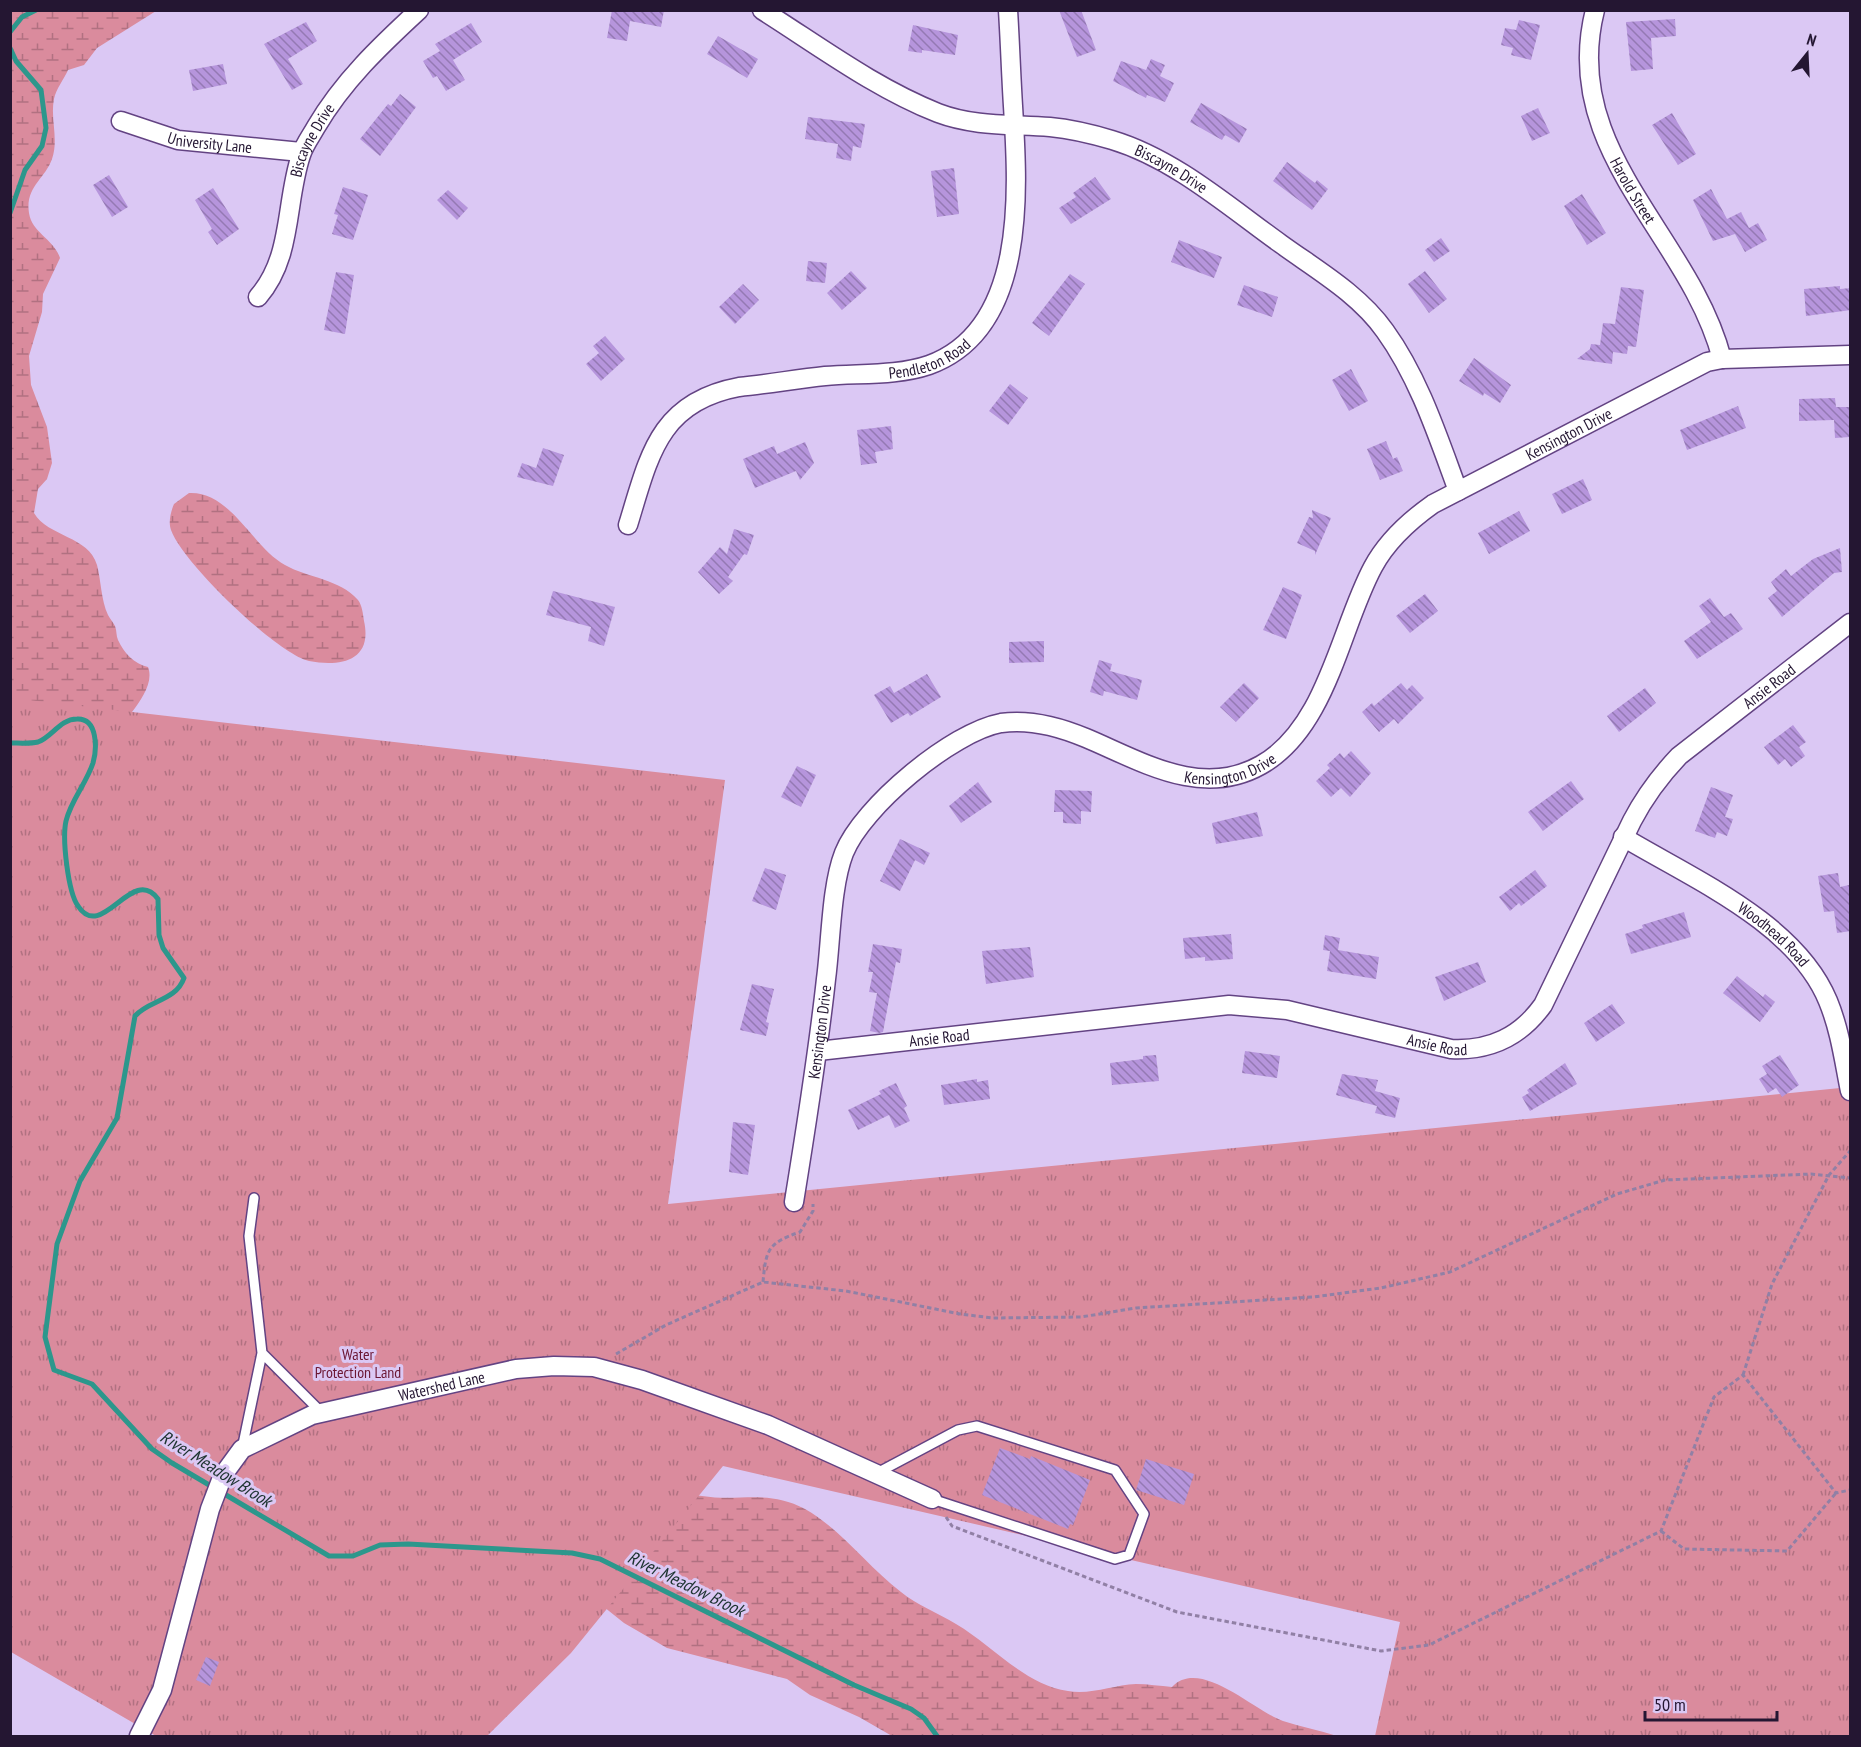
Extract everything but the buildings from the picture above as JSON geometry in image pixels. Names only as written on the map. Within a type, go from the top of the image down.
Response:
[{"type":"street","name":"Biscayne Drive","points":[[258,297],[268,286],[284,250],[302,152],[347,82],[419,10]]},
{"type":"street","name":"Biscayne Drive","points":[[762,10],[869,78],[921,105],[958,119],[1051,128],[1114,141],[1158,160],[1186,177],[1340,286],[1374,317],[1399,351],[1424,403],[1458,491]]},
{"type":"street","name":"Pendleton Road","points":[[628,525],[644,473],[664,428],[698,401],[718,392],[740,387],[919,368],[949,356],[968,339],[991,310],[1010,256],[1016,208],[1008,10]]},
{"type":"street","name":"Harold Street","points":[[1595,10],[1587,69],[1598,124],[1704,309],[1722,358]]},
{"type":"street","name":"University Lane","points":[[121,121],[178,140],[302,152]]},
{"type":"street","name":"Kensington Drive","points":[[795,1202],[818,1051],[841,863],[860,823],[899,784],[966,736],[981,729],[1008,722],[1065,730],[1149,767],[1187,777],[1239,775],[1263,764],[1301,728],[1315,706],[1366,582],[1380,555],[1419,514],[1458,491],[1699,365],[1722,358],[1851,355]]},
{"type":"street","name":"Ansie Road","points":[[818,1051],[1229,1005],[1287,1010],[1451,1049],[1472,1049],[1493,1044],[1522,1029],[1543,1005],[1623,837],[1647,794],[1680,756],[1851,623]]},
{"type":"street","name":"Woodhead Road","points":[[1623,837],[1760,919],[1795,950],[1809,968],[1828,1002],[1851,1091]]},
{"type":"street","name":"Watershed Lane","points":[[139,1737],[162,1690],[210,1509],[224,1475],[242,1449],[275,1431],[322,1413],[516,1369],[554,1366],[594,1367],[642,1380],[768,1425],[932,1499]]},
{"type":"lane","points":[[242,1449],[262,1353],[249,1236],[254,1198]]},
{"type":"lane","points":[[262,1353],[322,1413]]},
{"type":"lane","points":[[877,1473],[958,1430],[977,1426],[1115,1470],[1144,1514],[1129,1555],[1115,1559],[932,1499]]},
{"type":"path","points":[[932,1499],[952,1526],[1177,1612],[1381,1651],[1429,1646],[1661,1531],[1714,1397],[1743,1375],[1772,1284],[1829,1175],[1851,1151]]},
{"type":"path","points":[[594,1367],[666,1325],[763,1282],[846,1291],[960,1314],[993,1318],[1081,1317],[1136,1308],[1313,1297],[1400,1284],[1449,1272],[1617,1194],[1665,1180],[1811,1173],[1851,1178]]},
{"type":"path","points":[[763,1282],[765,1255],[777,1240],[800,1232],[813,1211],[813,1195]]},
{"type":"path","points":[[1743,1375],[1836,1493]]},
{"type":"path","points":[[1661,1531],[1684,1549],[1787,1551],[1836,1493],[1851,1490]]},
{"type":"green space","points":[[11,11],[156,11],[97,48],[84,65],[68,70],[54,99],[55,144],[52,159],[33,190],[29,204],[29,213],[34,226],[53,246],[60,258],[43,294],[42,312],[29,356],[31,385],[47,427],[52,463],[47,479],[38,489],[34,513],[40,521],[77,542],[93,555],[97,565],[102,597],[115,626],[118,640],[130,657],[148,667],[149,679],[146,691],[132,712],[10,1430]]},
{"type":"green space","points":[[189,493],[204,495],[229,510],[273,557],[285,565],[333,583],[351,593],[359,602],[364,621],[364,645],[359,653],[342,662],[309,661],[294,655],[275,642],[232,605],[193,563],[171,530],[170,520],[174,504]]},
{"type":"green space","name":"Water Protection Land","points":[[11,698],[725,780],[668,1204],[1850,1087],[1850,1736],[1375,1736],[1400,1622],[723,1466],[571,1653],[487,1736],[156,1736],[11,1652]]},
{"type":"green space","points":[[673,1485],[698,1495],[779,1499],[805,1509],[831,1527],[907,1597],[969,1633],[1023,1673],[1052,1687],[1077,1692],[1136,1684],[1172,1687],[1184,1679],[1197,1678],[1227,1689],[1283,1721],[1337,1736],[892,1736],[859,1717],[810,1695],[787,1679],[667,1648],[624,1623],[604,1607]]},
{"type":"waterway","name":"River Meadow Brook","points":[[10,32],[22,17],[36,10]]},
{"type":"waterway","name":"River Meadow Brook","points":[[10,48],[16,61],[41,90],[46,128],[42,146],[25,170],[10,213]]},
{"type":"waterway","name":"River Meadow Brook","points":[[10,743],[38,742],[71,720],[84,720],[89,723],[95,743],[93,763],[71,806],[65,829],[67,865],[74,899],[87,915],[97,916],[138,891],[148,891],[158,899],[159,935],[163,948],[184,978],[180,986],[169,996],[135,1016],[117,1118],[80,1181],[57,1244],[45,1337],[54,1370],[92,1384],[152,1449],[172,1463],[329,1556],[353,1556],[380,1545],[408,1544],[572,1553],[600,1559],[854,1685],[911,1709],[924,1718],[937,1736]]}]
